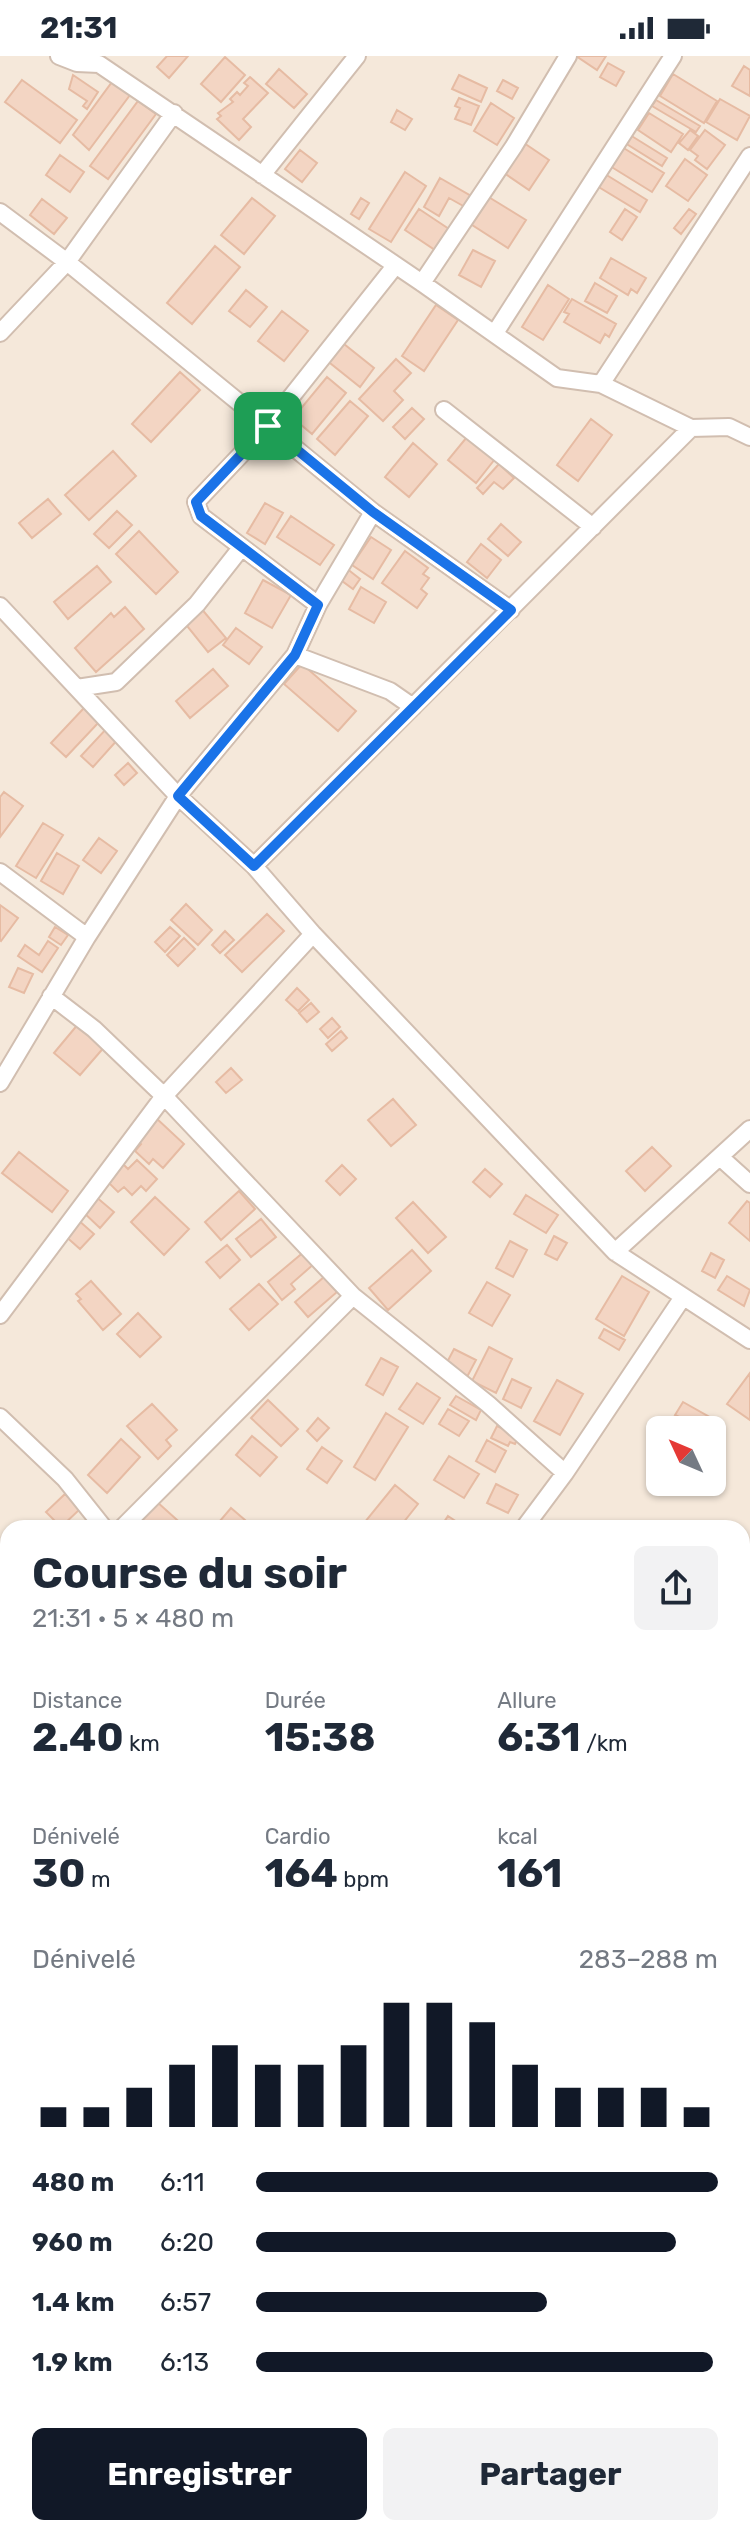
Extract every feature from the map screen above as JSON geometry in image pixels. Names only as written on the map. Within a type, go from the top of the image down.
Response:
[{"type":"street","points":[[59,56],[77,63],[102,60],[262,175],[557,378],[601,384],[691,428],[729,427],[750,437]]},
{"type":"street","points":[[262,175],[357,56]]},
{"type":"street","points":[[422,283],[514,146],[568,56]]},
{"type":"street","points":[[495,333],[673,56]]},
{"type":"street","points":[[0,333],[67,262],[174,113]]},
{"type":"street","points":[[601,384],[750,156]]},
{"type":"street","points":[[0,212],[67,262],[373,512],[511,610]]},
{"type":"street","points":[[318,605],[201,516],[196,502],[268,426],[395,266]]},
{"type":"street","points":[[444,410],[593,527]]},
{"type":"street","points":[[254,866],[691,428]]},
{"type":"street","points":[[0,1083],[87,937],[178,796],[295,655],[318,605],[373,512]]},
{"type":"street","points":[[77,688],[116,682],[197,604],[241,548]]},
{"type":"street","points":[[0,606],[178,796],[254,866],[313,934],[615,1252],[750,1340]]},
{"type":"street","points":[[295,655],[390,691],[413,707]]},
{"type":"street","points":[[0,872],[87,937]]},
{"type":"street","points":[[0,1315],[164,1096],[313,934]]},
{"type":"street","points":[[51,996],[94,1029],[164,1096],[353,1296],[488,1404],[565,1473]]},
{"type":"street","points":[[615,1252],[750,1129]]},
{"type":"street","points":[[720,1157],[750,1184]]},
{"type":"street","points":[[130,1520],[353,1296]]},
{"type":"street","points":[[535,1520],[683,1297]]},
{"type":"street","points":[[0,1417],[65,1479],[98,1520]]},
{"type":"shaded area","points":[[0,56],[750,56],[750,1520],[0,1520]]},
{"type":"building","points":[[167,56],[188,56],[169,78],[157,67]]},
{"type":"building","points":[[576,56],[606,56],[597,70]]},
{"type":"building","points":[[225,57],[245,75],[221,102],[201,84]]},
{"type":"building","points":[[608,63],[624,72],[616,86],[600,77]]},
{"type":"building","points":[[744,66],[750,70],[750,96],[732,86]]},
{"type":"building","points":[[279,69],[307,94],[294,108],[266,84]]},
{"type":"building","points":[[673,74],[717,101],[704,123],[660,96]]},
{"type":"building","points":[[73,75],[98,92],[87,109],[83,106],[87,101],[69,89]]},
{"type":"building","points":[[459,75],[487,88],[481,102],[452,89]]},
{"type":"building","points":[[250,77],[268,93],[243,119],[251,127],[239,140],[217,119],[221,116],[218,113],[233,102],[230,99],[237,92],[240,95],[248,86],[244,83]]},
{"type":"building","points":[[22,80],[77,120],[60,143],[5,102]]},
{"type":"building","points":[[503,80],[518,88],[512,99],[497,91]]},
{"type":"building","points":[[112,82],[130,95],[89,150],[73,135]]},
{"type":"building","points":[[459,98],[479,106],[471,125],[455,119],[460,108],[455,106]]},
{"type":"building","points":[[720,99],[750,116],[737,140],[706,122]]},
{"type":"building","points":[[656,100],[700,126],[696,132],[652,106]]},
{"type":"building","points":[[138,101],[156,114],[108,179],[90,166]]},
{"type":"building","points":[[491,103],[514,118],[497,145],[474,131]]},
{"type":"building","points":[[397,110],[412,119],[405,130],[391,122]]},
{"type":"building","points":[[649,113],[683,134],[671,152],[638,130]]},
{"type":"building","points":[[690,130],[698,136],[688,150],[679,143]]},
{"type":"building","points":[[705,130],[725,145],[707,169],[695,160],[698,156],[690,150]]},
{"type":"building","points":[[630,135],[667,158],[662,166],[625,143]]},
{"type":"building","points":[[524,143],[549,160],[529,190],[504,173]]},
{"type":"building","points":[[622,147],[664,173],[652,192],[610,166]]},
{"type":"building","points":[[300,150],[317,163],[302,182],[285,169]]},
{"type":"building","points":[[60,155],[84,172],[70,192],[46,175]]},
{"type":"building","points":[[685,159],[707,175],[688,201],[666,186]]},
{"type":"building","points":[[405,172],[426,186],[391,242],[369,229]]},
{"type":"building","points":[[605,174],[647,200],[640,212],[597,186]]},
{"type":"building","points":[[440,178],[471,196],[465,207],[449,198],[439,216],[424,207]]},
{"type":"building","points":[[487,196],[526,220],[508,248],[469,223]]},
{"type":"building","points":[[252,198],[275,216],[244,254],[221,235]]},
{"type":"building","points":[[361,198],[369,203],[359,219],[351,214]]},
{"type":"building","points":[[42,199],[67,218],[54,234],[30,215]]},
{"type":"building","points":[[419,209],[452,231],[438,252],[405,230]]},
{"type":"building","points":[[625,209],[637,217],[622,240],[610,232]]},
{"type":"building","points":[[689,209],[696,214],[681,234],[674,228]]},
{"type":"building","points":[[215,246],[240,267],[192,324],[167,303]]},
{"type":"building","points":[[473,250],[495,261],[481,287],[459,275]]},
{"type":"building","points":[[611,258],[646,278],[637,293],[631,289],[628,295],[600,278]]},
{"type":"building","points":[[595,283],[617,296],[607,313],[585,301]]},
{"type":"building","points":[[548,285],[569,299],[543,340],[522,327]]},
{"type":"building","points":[[246,290],[267,307],[250,327],[229,311]]},
{"type":"building","points":[[572,299],[616,324],[609,337],[605,334],[600,343],[564,322],[569,314],[564,312]]},
{"type":"building","points":[[436,305],[458,320],[424,371],[402,356]]},
{"type":"building","points":[[282,311],[308,331],[284,361],[258,341]]},
{"type":"building","points":[[339,340],[374,368],[360,387],[325,359]]},
{"type":"building","points":[[396,359],[411,373],[394,391],[403,400],[383,421],[359,399]]},
{"type":"building","points":[[180,372],[200,390],[151,442],[132,424]]},
{"type":"building","points":[[327,377],[346,393],[312,434],[293,418]]},
{"type":"building","points":[[350,401],[368,416],[335,455],[317,439]]},
{"type":"building","points":[[412,408],[424,419],[405,439],[393,427]]},
{"type":"building","points":[[591,419],[612,435],[578,481],[557,465]]},
{"type":"building","points":[[467,437],[495,459],[476,483],[448,460]]},
{"type":"building","points":[[413,443],[437,464],[409,497],[385,477]]},
{"type":"building","points":[[113,451],[136,476],[89,520],[65,495]]},
{"type":"building","points":[[499,464],[514,478],[503,489],[494,482],[483,494],[477,488]]},
{"type":"building","points":[[48,499],[61,514],[32,538],[19,523]]},
{"type":"building","points":[[265,503],[283,513],[265,544],[247,533]]},
{"type":"building","points":[[117,511],[132,525],[109,548],[94,534]]},
{"type":"building","points":[[291,516],[334,545],[320,565],[277,537]]},
{"type":"building","points":[[501,524],[521,542],[508,556],[488,539]]},
{"type":"building","points":[[139,531],[178,572],[156,594],[116,554]]},
{"type":"building","points":[[371,537],[391,550],[373,579],[352,565]]},
{"type":"building","points":[[481,544],[501,560],[487,578],[467,562]]},
{"type":"building","points":[[405,551],[428,568],[423,574],[429,578],[421,589],[427,594],[417,608],[382,583]]},
{"type":"building","points":[[97,566],[111,582],[68,619],[54,602]]},
{"type":"building","points":[[346,568],[360,579],[353,589],[338,578]]},
{"type":"building","points":[[263,580],[291,595],[272,628],[245,613]]},
{"type":"building","points":[[361,587],[386,602],[374,623],[349,609]]},
{"type":"building","points":[[125,607],[144,629],[96,672],[75,648],[111,613],[114,617]]},
{"type":"building","points":[[200,607],[226,638],[208,652],[183,621]]},
{"type":"building","points":[[236,628],[262,647],[249,664],[223,645]]},
{"type":"building","points":[[302,664],[356,711],[338,731],[284,684]]},
{"type":"building","points":[[213,669],[228,686],[190,718],[176,701]]},
{"type":"building","points":[[84,708],[99,722],[66,757],[51,743]]},
{"type":"building","points":[[107,728],[119,738],[93,767],[81,756]]},
{"type":"building","points":[[128,763],[137,773],[124,785],[115,775]]},
{"type":"building","points":[[4,792],[23,806],[0,837],[0,797]]},
{"type":"building","points":[[43,823],[63,835],[36,878],[16,866]]},
{"type":"building","points":[[99,838],[117,851],[101,873],[83,860]]},
{"type":"building","points":[[57,853],[79,866],[63,894],[41,881]]},
{"type":"building","points":[[186,904],[212,930],[198,945],[171,920]]},
{"type":"building","points":[[0,905],[18,918],[1,941],[0,940]]},
{"type":"building","points":[[267,914],[284,931],[242,972],[225,955]]},
{"type":"building","points":[[55,927],[68,935],[61,945],[49,937]]},
{"type":"building","points":[[170,927],[180,936],[165,952],[155,942]]},
{"type":"building","points":[[225,931],[234,940],[220,953],[212,945]]},
{"type":"building","points":[[184,938],[195,949],[178,966],[167,955]]},
{"type":"building","points":[[48,941],[58,948],[42,972],[18,956],[25,945],[39,955]]},
{"type":"building","points":[[18,968],[33,974],[24,993],[9,987]]},
{"type":"building","points":[[297,988],[309,1000],[298,1011],[286,1000]]},
{"type":"building","points":[[311,1003],[319,1012],[307,1022],[299,1013]]},
{"type":"building","points":[[332,1018],[340,1027],[328,1038],[320,1029]]},
{"type":"building","points":[[79,1023],[106,1045],[80,1075],[54,1053]]},
{"type":"building","points":[[341,1031],[347,1038],[332,1051],[326,1044]]},
{"type":"building","points":[[231,1068],[242,1080],[226,1093],[216,1082]]},
{"type":"building","points":[[393,1099],[416,1125],[391,1146],[368,1120]]},
{"type":"building","points":[[155,1117],[184,1144],[163,1168],[153,1159],[149,1164],[135,1151],[141,1144],[135,1139]]},
{"type":"building","points":[[652,1147],[671,1166],[645,1191],[626,1171]]},
{"type":"building","points":[[19,1152],[68,1191],[52,1212],[2,1173]]},
{"type":"building","points":[[137,1160],[157,1179],[146,1191],[141,1186],[132,1195],[124,1187],[118,1192],[107,1181],[123,1164],[128,1169]]},
{"type":"building","points":[[342,1165],[356,1179],[340,1195],[326,1181]]},
{"type":"building","points":[[485,1169],[502,1184],[490,1197],[473,1182]]},
{"type":"building","points":[[239,1191],[255,1209],[221,1240],[205,1222]]},
{"type":"building","points":[[526,1195],[558,1215],[546,1233],[514,1214]]},
{"type":"building","points":[[95,1196],[114,1212],[100,1228],[82,1211]]},
{"type":"building","points":[[155,1197],[189,1229],[164,1255],[131,1222]]},
{"type":"building","points":[[747,1201],[750,1203],[750,1241],[729,1223]]},
{"type":"building","points":[[413,1202],[446,1237],[428,1253],[396,1218]]},
{"type":"building","points":[[77,1219],[94,1234],[80,1249],[63,1234]]},
{"type":"building","points":[[261,1219],[276,1237],[251,1257],[236,1239]]},
{"type":"building","points":[[554,1236],[567,1243],[557,1260],[545,1254]]},
{"type":"building","points":[[510,1241],[527,1250],[513,1277],[496,1268]]},
{"type":"building","points":[[227,1245],[240,1260],[220,1278],[206,1262]]},
{"type":"building","points":[[412,1250],[431,1271],[388,1310],[369,1288]]},
{"type":"building","points":[[305,1251],[315,1263],[291,1284],[295,1289],[282,1300],[268,1282]]},
{"type":"building","points":[[711,1253],[724,1260],[715,1278],[702,1271]]},
{"type":"building","points":[[622,1276],[649,1292],[624,1336],[596,1319]]},
{"type":"building","points":[[727,1276],[750,1290],[744,1306],[718,1290]]},
{"type":"building","points":[[324,1277],[337,1292],[308,1317],[295,1302]]},
{"type":"building","points":[[91,1281],[121,1314],[103,1330],[78,1301],[81,1299],[76,1294]]},
{"type":"building","points":[[487,1282],[510,1295],[492,1326],[469,1313]]},
{"type":"building","points":[[259,1284],[278,1304],[249,1330],[230,1309]]},
{"type":"building","points":[[138,1313],[161,1337],[140,1357],[117,1334]]},
{"type":"building","points":[[604,1329],[625,1340],[619,1350],[599,1338]]},
{"type":"building","points":[[489,1347],[512,1359],[496,1393],[472,1381]]},
{"type":"building","points":[[454,1349],[476,1360],[467,1377],[445,1366]]},
{"type":"building","points":[[381,1358],[398,1367],[383,1395],[366,1385]]},
{"type":"building","points":[[750,1373],[750,1420],[727,1404]]},
{"type":"building","points":[[512,1379],[531,1388],[521,1408],[503,1399]]},
{"type":"building","points":[[557,1380],[583,1394],[560,1435],[534,1421]]},
{"type":"building","points":[[417,1383],[440,1398],[423,1424],[399,1409]]},
{"type":"building","points":[[456,1396],[481,1410],[476,1420],[450,1405]]},
{"type":"building","points":[[268,1400],[298,1429],[281,1446],[251,1418]]},
{"type":"building","points":[[683,1402],[708,1416],[677,1416]]},
{"type":"building","points":[[152,1404],[177,1430],[166,1440],[171,1446],[158,1459],[127,1426]]},
{"type":"building","points":[[448,1409],[469,1421],[459,1436],[439,1424]]},
{"type":"building","points":[[386,1413],[408,1427],[375,1480],[354,1467]]},
{"type":"building","points":[[318,1418],[329,1428],[317,1441],[307,1431]]},
{"type":"building","points":[[497,1426],[519,1436],[515,1444],[510,1442],[508,1446],[491,1438]]},
{"type":"building","points":[[252,1436],[277,1457],[260,1476],[236,1455]]},
{"type":"building","points":[[121,1439],[140,1457],[107,1493],[88,1475]]},
{"type":"building","points":[[487,1440],[506,1451],[495,1472],[476,1461]]},
{"type":"building","points":[[322,1447],[342,1461],[327,1483],[307,1469]]},
{"type":"building","points":[[449,1456],[479,1474],[464,1498],[434,1480]]},
{"type":"building","points":[[496,1484],[518,1495],[508,1513],[487,1503]]},
{"type":"building","points":[[395,1485],[418,1504],[405,1520],[366,1520]]},
{"type":"building","points":[[65,1494],[80,1509],[68,1520],[54,1520],[46,1512]]},
{"type":"building","points":[[156,1501],[177,1520],[139,1520]]},
{"type":"building","points":[[231,1508],[245,1520],[221,1520]]},
{"type":"route","points":[[268,426],[373,512],[511,610],[254,866],[178,796],[295,655],[318,605],[201,516],[196,502],[268,426]]}]
